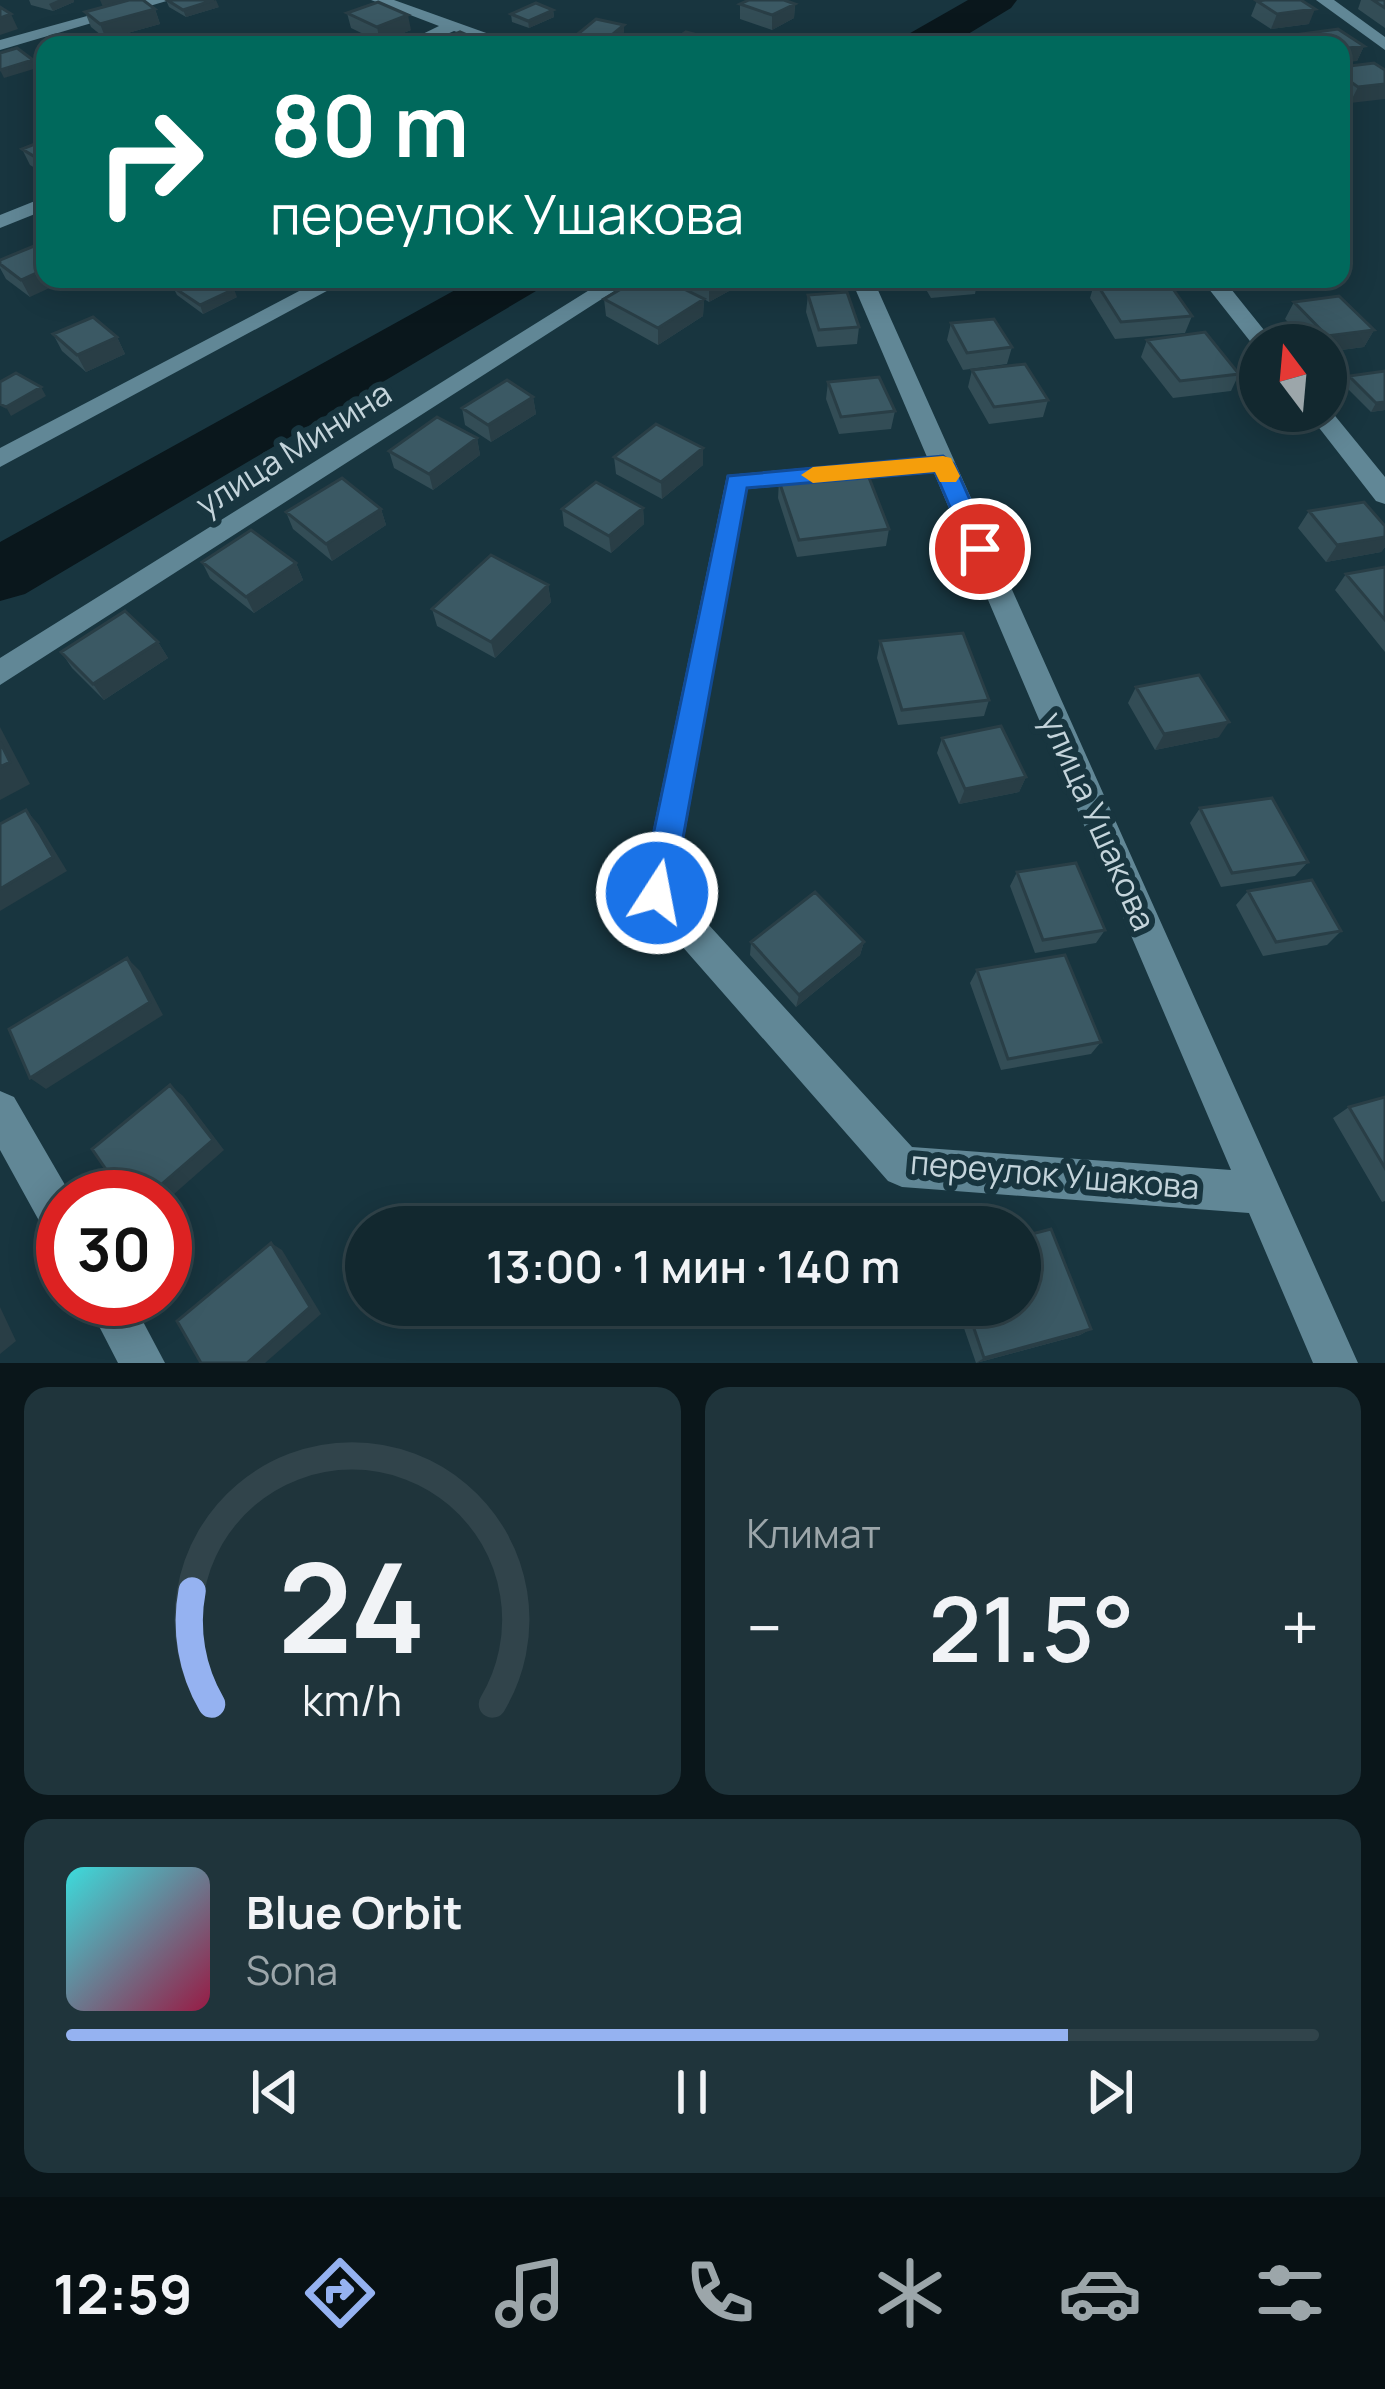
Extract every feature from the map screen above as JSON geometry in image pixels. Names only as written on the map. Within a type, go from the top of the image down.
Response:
[{"type":"street","points":[[0,45],[162,0]]},
{"type":"street","points":[[379,0],[488,36]]},
{"type":"street","points":[[1324,0],[1385,45]]},
{"type":"street","points":[[429,36],[456,24]]},
{"type":"street","points":[[0,222],[36,207]]},
{"type":"street","points":[[0,459],[321,288]]},
{"type":"street","name":"улица Минина","points":[[0,673],[608,288]]},
{"type":"street","name":"улица Ушакова","points":[[866,288],[1336,1363]]},
{"type":"street","points":[[1219,288],[1248,324]]},
{"type":"street","points":[[1335,432],[1385,494]]},
{"type":"street","name":"переулок Ушакова","points":[[943,464],[736,482],[657,893],[902,1167],[1262,1192]]},
{"type":"street","points":[[0,1111],[36,1174]]},
{"type":"street","points":[[122,1326],[143,1363]]},
{"type":"building","points":[[143,0],[155,9],[100,24],[85,12]]},
{"type":"building","points":[[167,0],[214,0],[183,10]]},
{"type":"building","points":[[749,0],[795,4],[772,15],[740,4]]},
{"type":"building","points":[[1301,0],[1315,9],[1277,14],[1257,1]]},
{"type":"building","points":[[378,2],[408,15],[377,27],[347,13]]},
{"type":"building","points":[[536,3],[553,10],[528,21],[511,14]]},
{"type":"building","points":[[596,19],[624,25],[611,36],[579,33]]},
{"type":"building","points":[[1338,29],[1349,36],[1305,36]]},
{"type":"building","points":[[17,48],[33,60],[0,70],[0,53]]},
{"type":"building","points":[[1374,63],[1385,70],[1385,84],[1358,87],[1350,81],[1350,66]]},
{"type":"building","points":[[36,144],[36,158],[22,149]]},
{"type":"building","points":[[36,245],[36,273],[21,280],[0,260]]},
{"type":"building","points":[[174,288],[234,289],[200,305]]},
{"type":"building","points":[[623,288],[682,288],[704,299],[658,328],[604,299]]},
{"type":"building","points":[[1099,288],[1172,288],[1192,316],[1121,322]]},
{"type":"building","points":[[847,292],[859,327],[819,330],[808,295]]},
{"type":"building","points":[[1339,296],[1374,330],[1347,333],[1347,324],[1315,324],[1294,302]]},
{"type":"building","points":[[93,317],[117,337],[77,355],[53,334]]},
{"type":"building","points":[[994,319],[1012,347],[967,353],[951,323]]},
{"type":"building","points":[[1205,332],[1239,374],[1180,381],[1147,340]]},
{"type":"building","points":[[1025,364],[1048,400],[994,407],[972,370]]},
{"type":"building","points":[[1385,371],[1385,402],[1376,403],[1349,376]]},
{"type":"building","points":[[16,373],[41,387],[6,407],[0,404],[0,382]]},
{"type":"building","points":[[879,377],[895,411],[841,417],[828,382]]},
{"type":"building","points":[[507,380],[533,397],[488,425],[462,408]]},
{"type":"building","points":[[437,417],[477,438],[429,474],[389,451]]},
{"type":"building","points":[[656,424],[703,448],[661,482],[614,457]]},
{"type":"building","points":[[866,470],[889,529],[799,540],[779,481]]},
{"type":"building","points":[[342,478],[381,509],[326,544],[286,512]]},
{"type":"building","points":[[596,482],[643,508],[609,536],[562,509]]},
{"type":"building","points":[[1364,502],[1385,526],[1385,537],[1337,545],[1309,511]]},
{"type":"building","points":[[251,530],[296,563],[246,597],[202,562]]},
{"type":"building","points":[[491,555],[548,585],[491,642],[432,609]]},
{"type":"building","points":[[1385,567],[1385,620],[1346,574]]},
{"type":"building","points":[[125,611],[158,642],[93,684],[61,652]]},
{"type":"building","points":[[963,633],[989,700],[902,710],[880,641]]},
{"type":"building","points":[[1199,675],[1229,722],[1164,734],[1136,687]]},
{"type":"building","points":[[1001,726],[1026,777],[965,789],[942,738]]},
{"type":"building","points":[[0,742],[10,762],[0,767]]},
{"type":"building","points":[[1272,798],[1308,862],[1232,873],[1200,808]]},
{"type":"building","points":[[26,810],[53,857],[0,889],[0,824]]},
{"type":"building","points":[[1076,863],[1105,930],[1043,940],[1017,872]]},
{"type":"building","points":[[1312,880],[1341,931],[1276,942],[1248,891]]},
{"type":"building","points":[[815,892],[864,942],[799,995],[751,942]]},
{"type":"building","points":[[1065,955],[1101,1042],[1008,1059],[977,970]]},
{"type":"building","points":[[127,958],[150,1002],[30,1078],[9,1029]]},
{"type":"building","points":[[170,1085],[213,1140],[178,1170],[106,1170],[92,1149]]},
{"type":"building","points":[[1385,1097],[1385,1168],[1349,1107]]},
{"type":"building","points":[[1051,1229],[1091,1329],[984,1358],[973,1326],[1041,1326],[1041,1232]]},
{"type":"building","points":[[271,1243],[310,1307],[247,1363],[201,1363],[180,1326],[192,1326],[192,1309]]},
{"type":"waterway","points":[[935,36],[997,0]]},
{"type":"waterway","points":[[0,575],[500,288]]},
{"type":"slow traffic","points":[[813,475],[943,464],[948,476]]},
{"type":"route","points":[[657,893],[736,482],[943,464],[980,549]]}]
